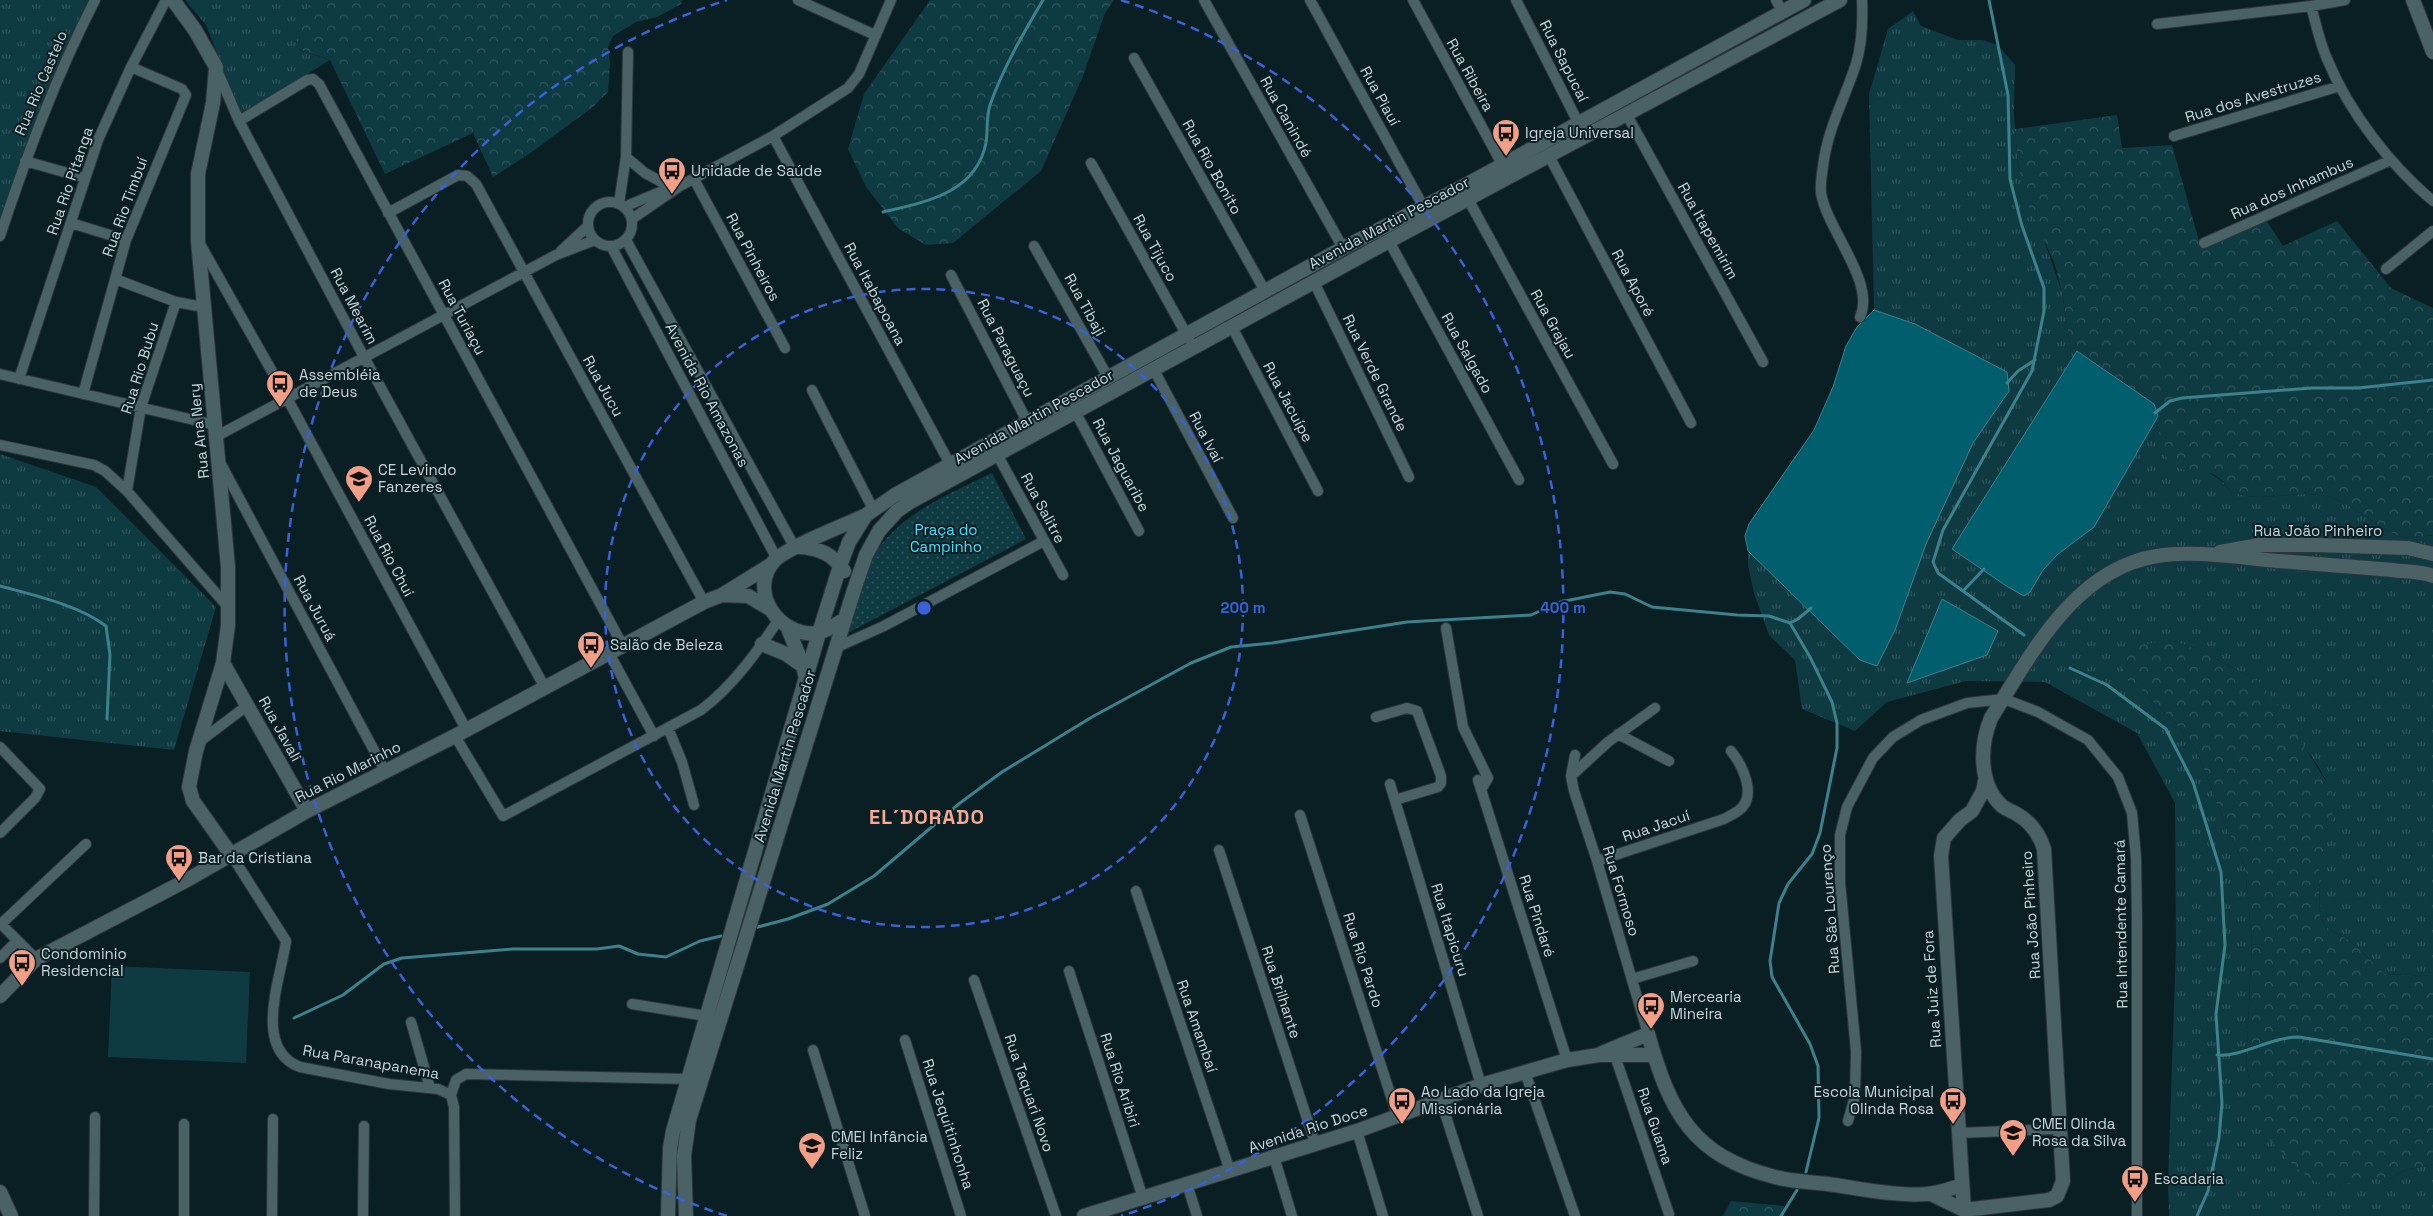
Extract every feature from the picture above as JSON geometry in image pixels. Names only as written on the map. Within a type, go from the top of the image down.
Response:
[{"type":"street","name":"Rua Rio Castelo","points":[[0,236],[25,161],[55,83],[95,0]]},
{"type":"street","name":"Rua Rio Pitanga","points":[[18,378],[98,140],[131,67],[166,0]]},
{"type":"street","points":[[172,0],[195,30],[216,67]]},
{"type":"street","points":[[798,0],[874,35]]},
{"type":"street","points":[[0,374],[141,408],[216,431],[287,398],[524,273],[556,254],[588,226],[591,213],[595,208],[606,202],[622,205],[676,187],[773,136],[852,85],[859,74],[874,35],[891,0]]},
{"type":"street","name":"Rua Canindé","points":[[1204,0],[1343,248]]},
{"type":"street","name":"Rua Piauí","points":[[1310,0],[1423,206]]},
{"type":"street","name":"Rua Ribeira","points":[[1413,0],[1502,164]]},
{"type":"street","name":"Rua Sapucaí","points":[[1516,0],[1585,136]]},
{"type":"street","name":"Avenida Martin Pescador","points":[[668,1216],[670,1141],[840,566],[850,542],[869,512],[1109,379],[1186,334],[1343,248],[1462,187],[1779,5],[1804,0]]},
{"type":"street","name":"Avenida Martin Pescador","points":[[686,1216],[684,1156],[690,1120],[854,590],[870,544],[879,530],[897,511],[1389,241],[1840,0]]},
{"type":"street","points":[[1860,317],[1864,304],[1861,287],[1832,228],[1821,192],[1828,135],[1856,64],[1861,46],[1862,0]]},
{"type":"street","points":[[2156,24],[2311,6],[2345,0]]},
{"type":"street","points":[[2414,0],[2430,39],[2433,52]]},
{"type":"street","points":[[2311,6],[2327,60],[2340,86],[2392,160],[2433,201]]},
{"type":"street","points":[[556,254],[595,240],[611,246],[626,240],[632,226],[632,218],[622,205],[626,157],[628,52]]},
{"type":"street","name":"Rua Rio Bonito","points":[[1134,58],[1265,291]]},
{"type":"street","name":"Rua Rio Timbuí","points":[[83,394],[126,240],[186,95],[182,89],[131,67]]},
{"type":"street","name":"Rua Mearim","points":[[216,67],[239,121],[364,357],[544,686]]},
{"type":"street","name":"Rua Ana Nery","points":[[216,67],[213,103],[198,174],[198,241],[228,567],[228,607],[223,663],[199,742],[189,787],[190,796],[232,856]]},
{"type":"street","name":"Rua Turiaçu","points":[[239,121],[307,80],[317,81],[623,646]]},
{"type":"street","name":"Rua dos Avestruzes","points":[[2174,136],[2340,86]]},
{"type":"street","name":"Rua Itapemirim","points":[[1627,115],[1763,362]]},
{"type":"street","name":"Rua Itabapoana","points":[[773,136],[951,466]]},
{"type":"street","name":"Rua Aporé","points":[[1548,156],[1691,423]]},
{"type":"street","points":[[626,157],[645,173],[676,187]]},
{"type":"street","name":"Rua dos Inhambus","points":[[2204,243],[2392,160]]},
{"type":"street","points":[[25,161],[85,178]]},
{"type":"street","name":"Rua Tijuco","points":[[1090,163],[1194,348]]},
{"type":"street","name":"Rua Jucu","points":[[388,213],[458,175],[467,176],[476,184],[704,602]]},
{"type":"street","name":"Rua Pinheiros","points":[[694,179],[785,348]]},
{"type":"street","points":[[632,218],[676,187]]},
{"type":"street","name":"Rua Grajau","points":[[1468,199],[1613,464]]},
{"type":"street","points":[[71,223],[126,240]]},
{"type":"street","points":[[588,226],[595,240]]},
{"type":"street","points":[[1354,260],[1353,249],[1372,238],[1377,230]]},
{"type":"street","points":[[2386,270],[2433,231]]},
{"type":"street","name":"Avenida Rio Amazonas","points":[[626,240],[797,547]]},
{"type":"street","name":"Rua Rio Chuí","points":[[198,241],[287,398],[503,816],[654,736]]},
{"type":"street","name":"Rua Salgado","points":[[1389,241],[1520,480]]},
{"type":"street","name":"Avenida Rio Amazonas","points":[[611,246],[774,561]]},
{"type":"street","name":"Rua Tibaji","points":[[1034,246],[1109,379]]},
{"type":"street","points":[[1318,280],[1327,270],[1344,259],[1345,253],[1343,248]]},
{"type":"street","name":"Rua Paraguaçu","points":[[951,274],[1035,436]]},
{"type":"street","points":[[116,279],[176,302],[204,307]]},
{"type":"street","name":"Rua Verde Grande","points":[[1318,280],[1409,477]]},
{"type":"street","name":"Rua Rio Bubu","points":[[127,491],[141,408],[176,302]]},
{"type":"street","name":"Rua Jacuípe","points":[[1232,327],[1318,491]]},
{"type":"street","name":"Rua Ivaí","points":[[1154,370],[1232,518]]},
{"type":"street","points":[[806,681],[803,666],[765,595],[764,586],[774,561],[797,547],[869,512],[812,390]]},
{"type":"street","name":"Rua Jaguaribe","points":[[1076,413],[1139,531]]},
{"type":"street","points":[[0,445],[94,465],[105,471],[127,491],[228,607]]},
{"type":"street","name":"Rua Salitre","points":[[998,456],[1063,575]]},
{"type":"street","name":"Rua Juruá","points":[[218,459],[385,771]]},
{"type":"street","points":[[835,648],[884,626],[1044,541]]},
{"type":"street","name":"Rua João Pinheiro","points":[[2202,555],[2259,545],[2408,548],[2431,552]]},
{"type":"street","points":[[797,547],[826,553],[840,566],[854,590]]},
{"type":"street","name":"Rua João Pinheiro","points":[[2013,1210],[2056,1196],[2063,1181],[2059,1130],[2058,1067],[2044,849],[2037,831],[2030,823],[2003,807],[1996,800],[1986,781],[1984,751],[1986,731],[2004,699],[2050,628],[2065,609],[2095,582],[2116,570],[2156,556],[2202,555],[2423,572],[2433,576]]},
{"type":"street","name":"Rua Rio Marinho","points":[[0,996],[36,959],[232,856],[307,811],[704,602],[722,595],[774,561]]},
{"type":"street","name":"Rua Rio Marinho","points":[[722,595],[748,596],[779,618]]},
{"type":"street","points":[[779,618],[797,631],[819,633],[845,619]]},
{"type":"street","points":[[609,653],[654,736],[701,710],[720,694],[762,644],[779,618]]},
{"type":"street","name":"Rua Pindaré","points":[[1446,628],[1463,727],[1488,778],[1479,785],[1567,1060]]},
{"type":"street","points":[[762,644],[786,654],[803,666]]},
{"type":"street","name":"Rua Javali","points":[[223,663],[307,811]]},
{"type":"street","name":"Rua São Lourenço","points":[[1848,1121],[1855,1096],[1856,1051],[1840,882],[1840,835],[1848,807],[1873,758],[1894,737],[1921,720],[1967,703],[2004,699]]},
{"type":"street","name":"Rua Intendente Camará","points":[[2004,699],[2056,720],[2088,740],[2118,776],[2132,813],[2136,858],[2137,923],[2137,1216]]},
{"type":"street","points":[[199,742],[248,705]]},
{"type":"street","points":[[1376,717],[1407,708],[1417,711],[1441,776],[1442,782],[1438,787],[1395,800]]},
{"type":"street","points":[[1571,776],[1599,749],[1655,708]]},
{"type":"street","points":[[668,728],[685,770],[694,805]]},
{"type":"street","points":[[1618,734],[1669,760]]},
{"type":"street","points":[[0,747],[40,789],[35,798],[0,833]]},
{"type":"street","name":"Rua Jacuí","points":[[1597,861],[1724,819],[1738,811],[1746,802],[1748,795],[1746,778],[1738,760],[1731,751]]},
{"type":"street","name":"Rua Formoso","points":[[1574,755],[1571,776],[1574,791],[1597,861],[1648,1034]]},
{"type":"street","name":"Rua Juiz de Fora","points":[[1963,1213],[1941,856],[1944,838],[1950,830],[1972,811],[1983,792],[1986,781]]},
{"type":"street","name":"Rua Itapicuru","points":[[1390,784],[1482,1085]]},
{"type":"street","points":[[1972,811],[1984,807],[2003,807]]},
{"type":"street","name":"Rua Rio Pardo","points":[[1300,815],[1397,1115]]},
{"type":"street","points":[[36,959],[0,923],[86,844]]},
{"type":"street","name":"Rua Brilhante","points":[[1218,850],[1315,1144]]},
{"type":"street","name":"Rua Paranapanema","points":[[232,856],[286,941],[274,1005],[272,1031],[276,1044],[288,1060],[300,1067],[389,1084],[443,1090],[451,1094],[454,1107],[455,1216]]},
{"type":"street","name":"Rua Amambaí","points":[[1136,891],[1230,1171]]},
{"type":"street","points":[[0,958],[17,941]]},
{"type":"street","points":[[1632,979],[1693,962]]},
{"type":"street","name":"Rua Rio Aribiri","points":[[1069,971],[1143,1198]]},
{"type":"street","name":"Rua Taquari Novo","points":[[974,980],[1056,1216]]},
{"type":"street","points":[[632,1004],[706,1016]]},
{"type":"street","points":[[411,1022],[430,1088]]},
{"type":"street","points":[[1648,1034],[1669,1098],[1679,1115],[1706,1146],[1736,1165],[1777,1178],[1865,1190],[1931,1194],[1962,1185],[1971,1199],[1987,1207],[2013,1210]]},
{"type":"street","name":"Avenida Rio Doce","points":[[1614,1052],[1648,1034]]},
{"type":"street","name":"Rua Jequitinhonha","points":[[905,1040],[961,1216]]},
{"type":"street","points":[[813,1050],[865,1216]]},
{"type":"street","name":"Avenida Rio Doce","points":[[1084,1216],[1100,1214],[1143,1198],[1357,1131],[1482,1085],[1567,1060],[1614,1052],[1654,1055]]},
{"type":"street","name":"Rua Guama","points":[[1614,1052],[1669,1214]]},
{"type":"street","points":[[1525,1072],[1575,1216]]},
{"type":"street","points":[[451,1094],[456,1080],[466,1074],[688,1079]]},
{"type":"street","points":[[1441,1101],[1478,1216]]},
{"type":"street","points":[[94,1216],[95,1117]]},
{"type":"street","points":[[272,1216],[273,1119]]},
{"type":"street","points":[[184,1124],[184,1216]]},
{"type":"street","points":[[363,1216],[364,1126]]},
{"type":"street","points":[[1958,1133],[2059,1130]]},
{"type":"street","points":[[1357,1131],[1383,1216]]},
{"type":"street","points":[[1274,1157],[1292,1216]]},
{"type":"street","points":[[1188,1184],[1197,1216]]},
{"type":"street","points":[[0,1192],[12,1216]]},
{"type":"street","points":[[1931,1194],[1963,1213],[1987,1207]]},
{"type":"green space","points":[[0,0],[90,0],[50,85],[0,219]]},
{"type":"green space","points":[[185,0],[312,0],[299,50],[330,60],[241,115],[206,25]]},
{"type":"green space","points":[[312,0],[682,0],[681,4],[657,17],[636,22],[613,36],[608,47],[610,64],[608,92],[593,107],[529,154],[493,177],[473,133],[385,174],[330,60],[297,49],[297,34]]},
{"type":"green space","points":[[930,0],[1114,0],[1105,13],[1083,76],[1041,171],[953,243],[926,245],[899,229],[866,187],[848,149],[864,94]]},
{"type":"green space","points":[[1913,11],[1921,26],[1958,40],[1982,40],[1998,45],[2015,65],[2014,114],[2018,165],[2062,292],[2072,359],[1952,549],[2008,587],[2024,595],[2030,592],[2043,570],[2058,554],[2094,527],[2158,416],[2161,439],[2176,467],[2207,472],[2220,480],[2230,490],[2247,496],[2268,497],[2309,494],[2330,497],[2350,506],[2381,527],[2401,536],[2413,538],[2433,535],[2433,976],[2385,974],[2350,941],[2326,927],[2320,917],[2319,873],[2330,788],[2318,766],[2259,682],[2198,649],[2173,641],[2152,644],[2126,679],[2141,690],[2181,729],[2197,752],[2228,831],[2245,866],[2252,942],[2246,1064],[2250,1083],[2339,1185],[2367,1178],[2389,1179],[2405,1170],[2433,1164],[2433,1216],[2169,1216],[2168,1184],[2176,946],[2175,803],[2137,733],[2045,682],[1966,681],[1887,702],[1855,731],[1802,709],[1795,660],[1769,635],[1754,593],[1748,566],[1748,551],[1860,660],[1877,666],[1895,630],[1926,544],[1973,443],[2009,391],[2006,372],[1915,324],[1874,310],[1869,94],[1888,29]],"holes":[[[1942,600],[1998,630],[1986,655]]]},
{"type":"green space","points":[[2117,115],[2122,148],[2172,145],[2201,248],[2266,220],[2283,246],[2337,221],[2391,288],[2433,308],[2433,535],[2413,538],[2401,536],[2381,527],[2350,506],[2330,497],[2309,494],[2268,497],[2247,496],[2230,490],[2216,476],[2176,467],[2170,463],[2163,448],[2154,404],[2078,351],[2072,359],[2062,292],[2054,262],[2027,203],[2018,165],[2015,129]]},
{"type":"green space","points":[[0,454],[96,487],[216,607],[174,750],[0,731]]},
{"type":"green space","name":"Praça do Campinho","points":[[992,473],[1026,539],[846,634],[865,572],[875,553],[888,537],[902,523],[919,511]]},
{"type":"green space","points":[[2173,641],[2198,649],[2259,682],[2282,710],[2330,788],[2334,809],[2319,873],[2320,917],[2326,927],[2350,941],[2385,974],[2433,976],[2433,1164],[2405,1170],[2389,1179],[2367,1179],[2339,1185],[2315,1182],[2296,1168],[2252,1121],[2250,1083],[2246,1064],[2252,942],[2245,866],[2228,831],[2197,752],[2181,729],[2141,690],[2126,679],[2121,669],[2126,646]]},
{"type":"green space","points":[[112,966],[250,972],[246,1063],[108,1057]]},
{"type":"green space","points":[[1731,1201],[1784,1206],[1784,1216],[1723,1216]]},
{"type":"shaded area","points":[[1874,310],[1915,324],[2007,372],[2009,391],[1973,443],[1926,544],[1895,630],[1877,666],[1860,660],[1748,551],[1745,536],[1749,524],[1814,430],[1833,387],[1846,346],[1857,327]]},
{"type":"shaded area","points":[[2077,351],[2154,404],[2158,416],[2094,527],[2058,554],[2043,570],[2030,592],[2024,596],[1952,549]]},
{"type":"shaded area","points":[[1942,599],[1998,631],[1987,655],[1907,683]]},
{"type":"waterway","points":[[883,212],[932,199],[960,184],[972,173],[980,160],[986,143],[989,110],[995,91],[1014,51],[1043,0]]},
{"type":"waterway","points":[[1989,0],[2008,95],[2010,179],[2022,226],[2044,288],[2044,311],[2032,371],[1943,530],[1933,562],[1938,573],[2024,635]]},
{"type":"waterway","points":[[2007,383],[2018,371],[2035,360]]},
{"type":"waterway","points":[[2155,413],[2170,401],[2182,398],[2312,388],[2358,388],[2433,380]]},
{"type":"waterway","points":[[1964,590],[1984,569]]},
{"type":"waterway","points":[[0,586],[69,606],[106,626],[110,655],[107,719]]},
{"type":"waterway","points":[[754,928],[788,919],[828,904],[874,876],[960,803],[1002,772],[1092,717],[1191,663],[1231,647],[1272,643],[1407,622],[1531,615],[1560,602],[1610,592],[1625,594],[1652,607],[1769,616],[1790,623],[1811,608]]},
{"type":"waterway","points":[[1790,623],[1810,657],[1832,702],[1837,723],[1837,748],[1820,833],[1812,854],[1788,884],[1779,903],[1770,961],[1772,977],[1810,1044],[1818,1066],[1819,1118],[1806,1172]]},
{"type":"waterway","points":[[2070,668],[2107,685],[2166,729],[2193,782],[2221,872],[2225,945],[2216,1014],[2222,1103],[2219,1138],[2208,1191],[2197,1216]]},
{"type":"waterway","points":[[294,1018],[343,995],[384,964],[402,958],[513,949],[597,949],[619,946],[638,954],[666,957],[700,941],[721,936]]},
{"type":"waterway","points":[[2217,1055],[2237,1053],[2278,1040],[2299,1037],[2433,1059]]},
{"type":"waterway","points":[[1781,1216],[1797,1190]]},
{"type":"place","name":"Igreja Universal","points":[[1506,157]]},
{"type":"place","name":"Unidade de Saúde","points":[[672,195]]},
{"type":"place","name":"Assembléia de Deus","points":[[280,408]]},
{"type":"place","name":"CE Levindo Fanzeres","points":[[359,503]]},
{"type":"place","name":"Salão de Beleza","points":[[591,669]]},
{"type":"place","name":"Bar da Cristiana","points":[[179,882]]},
{"type":"place","name":"Condominio Residencial","points":[[22,987]]},
{"type":"place","name":"Mercearia Mineira","points":[[1651,1030]]},
{"type":"place","name":"Ao Lado da Igreja Missionária","points":[[1402,1125]]},
{"type":"place","name":"Escola Municipal Olinda Rosa","points":[[1953,1125]]},
{"type":"place","name":"CMEI Olinda Rosa da Silva","points":[[2013,1157]]},
{"type":"place","name":"CMEI Infância Feliz","points":[[812,1170]]},
{"type":"place","name":"Escadaria","points":[[2135,1203]]},
{"type":"district","name":"EL´DORADO","points":[[927,817]]}]
